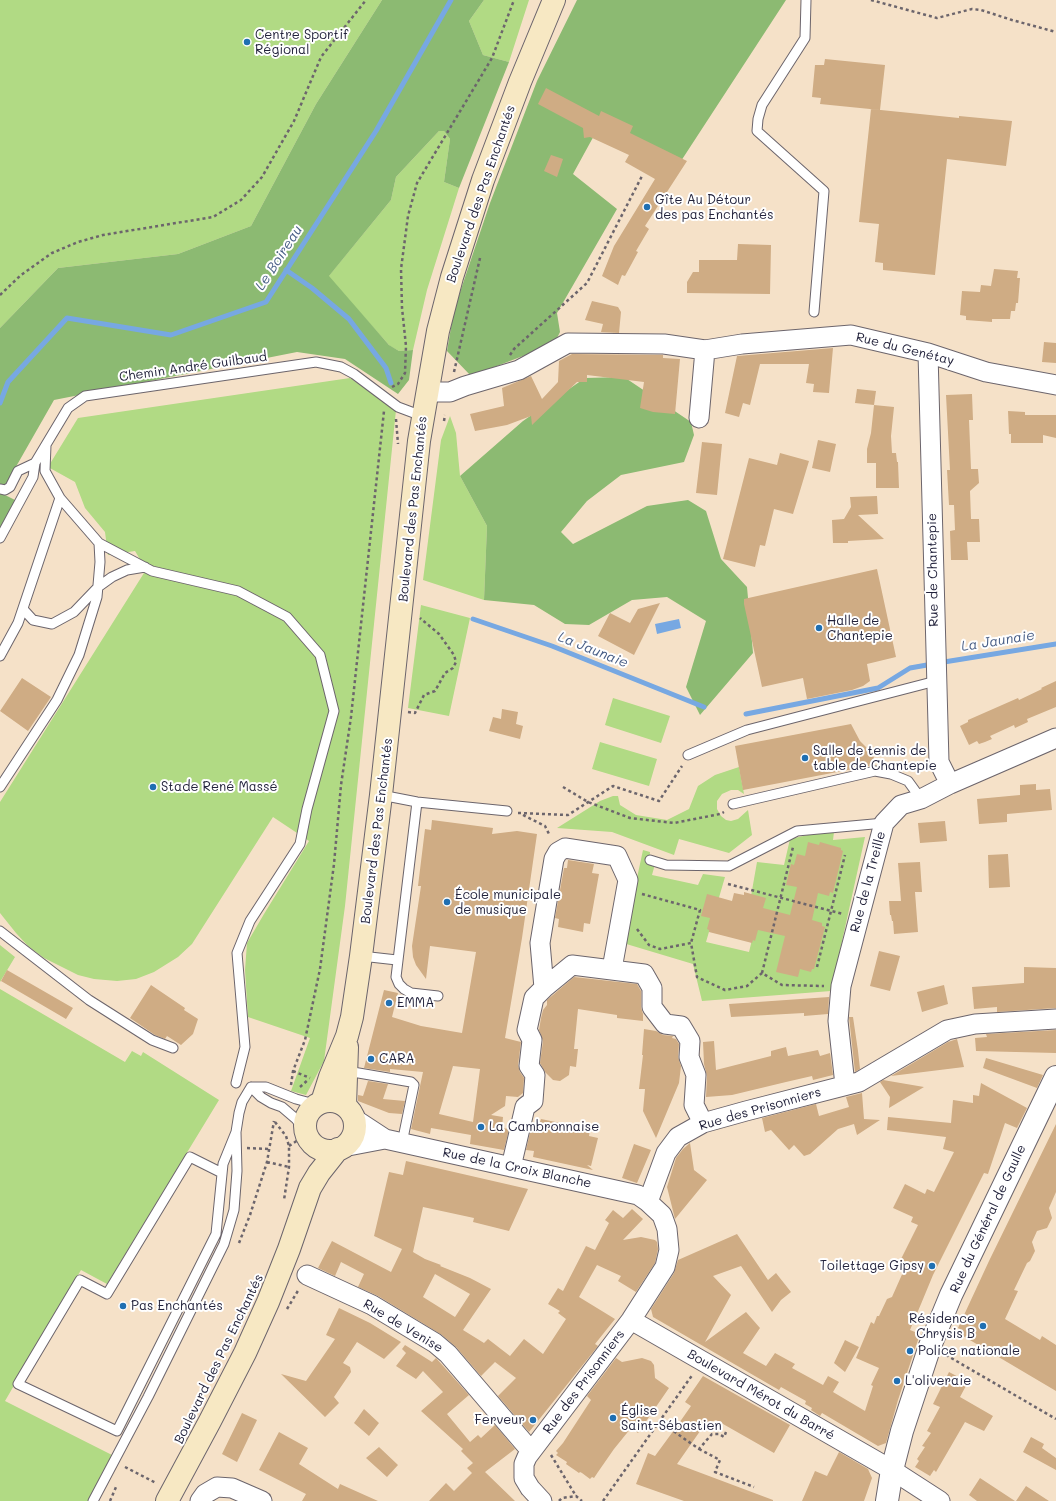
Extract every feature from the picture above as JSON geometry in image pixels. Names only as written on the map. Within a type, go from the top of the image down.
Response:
[{"type":"main road","name":"Boulevard des Pas Enchantés","points":[[310,1188],[308,1136],[305,1124],[308,1115],[320,1103],[347,1036],[352,1017],[381,796],[422,416],[438,331],[452,277],[483,180],[520,82],[554,0]]},
{"type":"main road","name":"Boulevard des Pas Enchantés","points":[[159,1491],[214,1414],[265,1308],[289,1249],[310,1188],[319,1173],[340,1148],[350,1141],[354,1132],[355,1122],[349,1112],[344,1094],[347,1072],[347,1036]]},
{"type":"main road","points":[[320,1103],[332,1101],[349,1112]]},
{"type":"main road","points":[[308,1136],[315,1146],[324,1150],[340,1148]]},
{"type":"street","name":"Rue du Genétay","points":[[427,390],[450,392],[492,377],[519,370],[568,343],[664,344],[705,350],[742,344],[851,335],[928,353],[986,372],[1056,385]]},
{"type":"street","points":[[700,418],[705,350]]},
{"type":"street","name":"Rue de Chantepie","points":[[928,353],[938,762],[950,784]]},
{"type":"street","name":"Rue de la Treille","points":[[845,1085],[838,1021],[841,986],[884,823],[901,805],[921,798],[1056,738]]},
{"type":"street","points":[[544,988],[540,943],[554,860],[558,852],[565,848],[617,856],[628,880],[612,969]]},
{"type":"street","points":[[511,1167],[525,1107],[533,1101],[535,1075],[529,1066],[532,1040],[526,1030],[534,998],[572,965],[644,974],[652,988],[652,1007],[665,1024],[681,1026],[690,1041],[689,1057],[696,1075],[694,1105],[703,1123]]},
{"type":"street","name":"Rue des Prisonniers","points":[[542,1501],[530,1488],[524,1478],[524,1464],[531,1451],[630,1320],[665,1266],[669,1250],[667,1229],[662,1215],[648,1202],[666,1153],[678,1137],[703,1123],[858,1082],[947,1030],[975,1024],[1056,1019]]},
{"type":"street","name":"Rue du Général de Gaulle","points":[[887,1501],[892,1470],[902,1431],[930,1346],[955,1288],[1056,1077]]},
{"type":"street","name":"Rue de la Croix Blanche","points":[[349,1112],[393,1141]]},
{"type":"street","name":"Rue de la Croix Blanche","points":[[340,1148],[393,1141],[638,1195],[648,1202]]},
{"type":"street","name":"Rue de Venise","points":[[307,1275],[372,1305],[403,1323],[443,1350],[531,1451]]},
{"type":"street","name":"Boulevard Mérot du Barré","points":[[630,1320],[892,1470],[940,1501]]},
{"type":"street","points":[[200,1501],[205,1494],[217,1486],[232,1488],[262,1501]]},
{"type":"lane","points":[[806,0],[804,38],[762,105],[758,119],[757,131],[824,191],[814,312]]},
{"type":"lane","name":"Chemin André Guilbaud","points":[[0,538],[33,477],[35,463],[46,444],[68,408],[85,396],[316,362],[340,367],[354,374],[398,407],[422,416]]},
{"type":"lane","points":[[46,444],[45,471],[60,498],[99,543],[152,571],[238,591],[287,617],[320,655],[334,711],[307,809],[300,844],[250,921],[238,953],[245,1047],[236,1083]]},
{"type":"lane","points":[[0,489],[5,490],[10,487],[18,471],[35,463]]},
{"type":"lane","points":[[0,656],[18,623],[60,498]]},
{"type":"lane","points":[[0,787],[57,700],[79,655],[97,597],[100,562],[99,543]]},
{"type":"lane","points":[[23,609],[33,620],[52,624],[74,612],[98,587],[112,577],[127,570],[145,567]]},
{"type":"lane","points":[[688,755],[747,730],[936,681]]},
{"type":"lane","points":[[733,804],[876,771],[891,774],[908,781],[921,798]]},
{"type":"lane","points":[[381,796],[417,802],[507,811]]},
{"type":"lane","points":[[417,802],[396,977],[399,984],[411,993],[438,996]]},
{"type":"lane","points":[[650,860],[666,865],[728,866],[797,831],[884,823]]},
{"type":"lane","points":[[0,931],[89,1000],[152,1040],[173,1048]]},
{"type":"lane","points":[[361,956],[397,960]]},
{"type":"lane","points":[[347,1072],[411,1082],[414,1085],[393,1141]]},
{"type":"lane","points":[[251,1087],[266,1087],[296,1099],[320,1103]]},
{"type":"lane","points":[[222,1173],[190,1156],[107,1294],[80,1280],[18,1384],[117,1431],[216,1234],[223,1164],[236,1132],[242,1102],[251,1087]]},
{"type":"lane","points":[[251,1087],[261,1097],[282,1107],[296,1119],[308,1136]]},
{"type":"lane","points":[[93,1501],[148,1397],[224,1244],[234,1210],[237,1148],[236,1132]]},
{"type":"path","points":[[0,295],[21,276],[52,253],[78,242],[104,235],[213,217],[241,200],[262,177],[294,120],[321,57],[366,0]]},
{"type":"path","points":[[291,1090],[293,1071],[306,1040],[320,969],[326,928],[386,397],[387,391],[398,384],[405,373],[406,346],[402,308],[401,269],[408,216],[417,183],[492,58],[514,0]]},
{"type":"path","points":[[871,0],[925,16],[937,18],[972,9],[981,10],[1056,32]]},
{"type":"path","points":[[492,377],[514,349],[587,283],[642,176]]},
{"type":"path","points":[[454,372],[482,251]]},
{"type":"path","points":[[403,711],[415,713],[424,695],[435,691],[445,673],[453,668],[456,662],[454,656],[439,634],[420,618]]},
{"type":"path","points":[[507,811],[522,814],[568,815],[613,786],[659,801],[688,755]]},
{"type":"path","points":[[564,787],[588,802],[630,818],[674,823],[720,814],[733,804]]},
{"type":"path","points":[[522,814],[545,826],[558,852]]},
{"type":"path","points":[[642,894],[700,910],[692,943],[698,978],[725,990],[747,986],[762,973],[797,831]]},
{"type":"path","points":[[817,967],[846,855]]},
{"type":"path","points":[[640,900],[650,860]]},
{"type":"path","points":[[728,884],[859,918]]},
{"type":"path","points":[[636,924],[637,930],[648,945],[660,949],[692,943]]},
{"type":"path","points":[[762,973],[782,985],[841,986]]},
{"type":"path","points":[[274,1121],[286,1136],[289,1146],[289,1167],[284,1202]]},
{"type":"path","points":[[237,1148],[268,1149]]},
{"type":"path","points":[[267,1162],[289,1167]]},
{"type":"path","points":[[930,1346],[981,1374],[1056,1419]]},
{"type":"path","points":[[603,1501],[693,1374],[698,1372]]},
{"type":"path","points":[[659,1421],[699,1449],[720,1460],[715,1472],[754,1487]]},
{"type":"path","points":[[699,1449],[712,1434],[719,1434],[724,1437],[726,1432]]},
{"type":"path","points":[[550,1454],[576,1496],[582,1501]]},
{"type":"path","points":[[113,1462],[159,1491]]},
{"type":"path","points":[[559,1501],[562,1498],[576,1496]]},
{"type":"green space","points":[[0,0],[382,0],[316,104],[251,226],[178,254],[58,268],[0,328]]},
{"type":"green space","points":[[382,0],[484,0],[469,21],[483,55],[509,62],[459,188],[444,182],[450,139],[444,131],[439,131],[396,177],[391,200],[329,276],[389,345],[399,351],[413,350],[409,380],[398,394],[345,359],[297,352],[54,400],[1,493],[17,501],[0,532],[0,328],[58,268],[178,254],[251,226],[316,104]]},
{"type":"green space","points":[[484,0],[529,0],[509,62],[483,55],[469,21]]},
{"type":"green space","points":[[577,0],[786,0],[681,161],[602,121],[573,174],[617,209],[557,313],[560,332],[554,344],[471,376],[447,351],[454,310],[490,203],[537,81]]},
{"type":"green space","points":[[439,131],[444,131],[450,139],[444,182],[459,188],[427,290],[413,350],[399,351],[390,346],[328,277],[391,200],[396,177]]},
{"type":"green space","points":[[624,377],[691,422],[694,435],[684,462],[621,475],[587,501],[561,532],[573,544],[647,506],[688,500],[706,511],[721,559],[747,587],[753,653],[700,715],[686,687],[706,621],[667,597],[632,600],[589,625],[565,624],[534,605],[484,600],[487,526],[460,476],[523,421],[585,378]]},
{"type":"green space","points":[[350,378],[396,410],[345,906],[324,1061],[306,1095],[291,1091],[310,1038],[248,1017],[245,970],[247,943],[309,841],[273,817],[192,944],[178,957],[154,972],[136,979],[117,981],[94,979],[78,975],[44,958],[28,946],[0,913],[0,802],[144,573],[141,561],[135,551],[108,555],[105,532],[85,508],[75,482],[48,467],[78,418]]},
{"type":"green space","points":[[450,416],[456,433],[460,476],[487,526],[484,600],[423,580],[441,440]]},
{"type":"green space","points":[[421,605],[470,618],[449,716],[408,708]]},
{"type":"green space","points":[[613,698],[670,716],[661,743],[605,725]]},
{"type":"green space","points":[[600,742],[657,759],[649,786],[592,769]]},
{"type":"green space","points":[[739,767],[744,794],[738,790],[731,790],[722,794],[717,801],[717,809],[721,816],[726,820],[731,821],[738,819],[748,810],[752,835],[729,853],[679,839],[674,855],[612,832],[557,828],[600,801],[613,796],[618,796],[620,805],[636,815],[667,820],[689,809],[698,786],[715,775]]},
{"type":"green space","points":[[830,830],[834,832],[833,840],[865,837],[831,991],[702,1001],[693,964],[623,943],[643,850],[650,852],[649,861],[655,864],[652,875],[698,885],[703,874],[725,877],[706,942],[749,952],[762,899],[751,896],[757,862],[784,865],[790,839]]},
{"type":"green space","points":[[0,945],[15,957],[0,982]]},
{"type":"green space","points":[[0,989],[125,1062],[132,1051],[141,1056],[143,1052],[219,1100],[107,1284],[81,1270],[5,1401],[112,1455],[88,1501],[0,1501]]},
{"type":"water","points":[[679,619],[681,628],[657,634],[655,624]]},
{"type":"building","points":[[825,59],[885,65],[880,110],[820,104],[821,98],[812,97],[815,65],[824,65]]},
{"type":"building","points":[[546,88],[599,116],[601,111],[633,126],[630,133],[687,161],[645,226],[649,229],[636,251],[638,252],[625,276],[622,275],[618,285],[602,276],[614,246],[655,179],[625,162],[629,155],[590,137],[584,138],[583,128],[538,104]]},
{"type":"building","points":[[871,109],[959,118],[959,116],[1012,121],[1006,166],[947,159],[935,275],[883,270],[883,263],[875,262],[879,224],[859,222]]},
{"type":"building","points":[[551,155],[563,159],[557,177],[544,171]]},
{"type":"building","points":[[738,244],[771,245],[770,294],[687,293],[687,282],[693,272],[699,272],[699,260],[737,260]]},
{"type":"building","points":[[994,269],[1018,271],[1017,278],[1020,278],[1018,303],[1016,303],[1015,311],[1011,311],[1010,319],[992,319],[992,322],[966,320],[966,316],[960,315],[962,291],[980,292],[981,285],[991,286]]},
{"type":"building","points":[[592,301],[618,307],[621,312],[619,333],[601,332],[603,324],[585,320]]},
{"type":"building","points":[[1044,342],[1056,343],[1056,363],[1042,362]]},
{"type":"building","points":[[833,348],[829,393],[813,392],[814,384],[806,383],[809,364],[760,364],[750,405],[743,403],[739,417],[725,413],[737,356]]},
{"type":"building","points":[[572,354],[663,355],[663,358],[680,359],[675,414],[653,412],[640,408],[644,382],[587,375],[587,382],[577,382],[532,425],[531,416],[507,425],[475,431],[470,414],[504,406],[502,388],[531,376],[542,399],[558,382],[559,361]]},
{"type":"building","points":[[857,389],[876,391],[874,405],[855,403]]},
{"type":"building","points":[[972,394],[973,420],[969,420],[971,469],[978,469],[979,483],[970,491],[971,519],[979,519],[980,542],[967,542],[968,560],[951,560],[950,531],[955,530],[954,505],[949,505],[947,470],[950,470],[946,395]]},
{"type":"building","points":[[874,405],[894,407],[891,436],[892,453],[896,453],[898,462],[899,488],[876,488],[876,463],[867,463],[867,449],[871,433]]},
{"type":"building","points":[[1008,411],[1025,412],[1025,415],[1056,415],[1056,438],[1043,435],[1043,443],[1011,443]]},
{"type":"building","points":[[818,440],[836,444],[830,472],[812,468]]},
{"type":"building","points":[[702,442],[722,444],[717,495],[696,493]]},
{"type":"building","points":[[780,453],[809,461],[793,514],[774,509],[765,546],[760,545],[755,567],[723,559],[749,458],[777,465]]},
{"type":"building","points":[[877,496],[878,514],[858,515],[884,539],[833,543],[832,520],[844,519],[851,507],[850,497]]},
{"type":"building","name":"Halle de Chantepie","points":[[877,569],[896,657],[867,664],[870,681],[863,686],[852,690],[807,699],[803,678],[762,687],[744,599]]},
{"type":"building","points":[[660,603],[634,655],[598,636],[610,613],[630,623],[638,609]]},
{"type":"building","points":[[22,678],[51,697],[28,731],[0,711]]},
{"type":"building","points":[[1056,681],[1056,707],[1027,719],[1028,722],[1015,728],[1014,725],[990,736],[992,739],[979,744],[977,741],[969,745],[960,726],[968,722],[968,720],[1018,698],[1019,700]]},
{"type":"building","points":[[502,709],[518,712],[516,724],[523,726],[520,739],[489,731],[493,717],[501,719]]},
{"type":"building","name":"Salle de tennis de table de Chantepie","points":[[851,724],[860,741],[871,752],[874,758],[874,765],[743,790],[735,746]]},
{"type":"building","points":[[1036,784],[1036,790],[1050,789],[1052,810],[1007,814],[1007,822],[979,824],[977,799],[1020,795],[1020,785]]},
{"type":"building","points":[[432,820],[493,828],[492,834],[517,831],[537,834],[522,938],[505,1038],[521,1042],[518,1065],[524,1078],[523,1093],[518,1097],[506,1096],[505,1106],[491,1115],[503,1117],[502,1128],[509,1129],[504,1150],[470,1144],[471,1135],[431,1128],[430,1134],[411,1129],[423,1072],[390,1069],[390,1072],[364,1068],[384,990],[398,993],[392,1017],[421,1026],[462,1033],[476,952],[430,946],[426,979],[416,965],[413,957],[412,946],[421,886],[418,886],[425,829],[431,830]],"holes":[[[453,1066],[480,1069],[473,1122],[439,1114]]]},
{"type":"building","points":[[945,821],[947,841],[920,843],[918,823]]},
{"type":"building","points":[[808,842],[819,845],[820,842],[841,848],[843,851],[833,893],[830,892],[829,896],[818,893],[812,920],[822,923],[822,926],[825,927],[814,969],[812,969],[811,972],[800,969],[798,977],[776,972],[785,936],[758,930],[755,941],[753,940],[752,943],[709,932],[707,929],[710,918],[701,916],[707,894],[732,901],[734,893],[744,895],[744,892],[766,898],[763,908],[790,915],[797,887],[786,885],[791,864],[794,865],[797,854],[805,856]]},
{"type":"building","points":[[1008,854],[1010,887],[989,888],[988,855]]},
{"type":"building","points":[[568,860],[594,864],[592,873],[599,874],[590,924],[584,923],[583,932],[558,927],[559,919],[555,918],[564,868],[567,868]]},
{"type":"building","points":[[920,862],[922,892],[915,892],[918,932],[894,934],[889,901],[901,901],[898,863]]},
{"type":"building","points":[[879,951],[900,956],[890,991],[870,986]]},
{"type":"building","points":[[1024,967],[1056,968],[1056,1008],[997,1012],[997,1007],[974,1009],[972,987],[1024,983]]},
{"type":"building","points":[[7,970],[73,1008],[66,1019],[1,981]]},
{"type":"building","points":[[574,977],[637,984],[641,991],[643,1021],[617,1018],[617,1015],[578,1009],[574,1049],[578,1049],[576,1067],[570,1066],[569,1075],[560,1081],[553,1080],[545,1072],[540,1063],[543,1041],[539,1030],[541,1018],[543,1010],[547,1005],[547,1000]]},
{"type":"building","points":[[151,985],[185,1008],[184,1010],[198,1019],[193,1034],[181,1045],[167,1036],[165,1039],[155,1035],[130,1018]]},
{"type":"building","points":[[944,985],[948,1004],[922,1012],[917,992]]},
{"type":"building","points":[[829,997],[828,1014],[804,1016],[804,1013],[731,1017],[729,1004]]},
{"type":"building","points":[[849,1017],[853,1017],[860,1069],[855,1072]]},
{"type":"building","points":[[644,1029],[656,1031],[663,1035],[673,1036],[672,1038],[676,1039],[679,1044],[678,1057],[681,1066],[679,1083],[656,1138],[643,1111],[645,1089],[639,1089]]},
{"type":"building","points":[[1056,1030],[1056,1053],[976,1051],[975,1038],[987,1037],[986,1034]]},
{"type":"building","points":[[957,1039],[964,1067],[891,1076],[948,1042]]},
{"type":"building","points":[[714,1041],[716,1070],[771,1056],[771,1051],[786,1047],[788,1056],[818,1050],[820,1056],[830,1053],[833,1075],[813,1080],[812,1076],[732,1095],[706,1097],[707,1076],[704,1064],[703,1042]]},
{"type":"building","points":[[986,1058],[1043,1075],[1037,1088],[983,1068]]},
{"type":"building","points":[[883,1080],[924,1087],[889,1108],[890,1097],[880,1082]]},
{"type":"building","points":[[368,1081],[388,1084],[383,1099],[405,1101],[402,1114],[389,1113],[358,1101],[358,1095],[363,1096]]},
{"type":"building","points":[[981,1083],[1027,1108],[1017,1128],[1005,1123],[988,1174],[984,1173],[933,1275],[910,1330],[920,1334],[898,1400],[886,1443],[878,1446],[822,1413],[820,1416],[811,1410],[812,1408],[805,1404],[806,1401],[781,1387],[779,1390],[653,1317],[651,1309],[674,1273],[678,1260],[737,1234],[768,1280],[776,1273],[791,1292],[781,1300],[772,1312],[741,1266],[713,1276],[731,1295],[705,1342],[746,1312],[760,1328],[743,1353],[766,1366],[775,1353],[795,1364],[792,1368],[823,1385],[828,1376],[839,1382],[833,1392],[865,1411],[873,1386],[871,1385],[879,1368],[856,1358],[871,1322],[874,1324],[887,1299],[892,1297],[904,1270],[899,1268],[902,1261],[900,1261],[918,1225],[911,1222],[913,1217],[893,1208],[905,1184],[925,1194],[927,1189],[934,1192],[954,1152],[943,1149],[946,1137],[887,1130],[888,1117],[951,1123],[953,1100],[973,1103],[973,1095],[979,1096]]},
{"type":"building","points":[[862,1093],[864,1119],[880,1120],[857,1135],[854,1124],[838,1129],[810,1154],[804,1156],[794,1145],[789,1150],[771,1130],[765,1132],[762,1118],[816,1104],[819,1116],[849,1107],[846,1097]]},
{"type":"building","points":[[541,1119],[590,1129],[589,1136],[598,1138],[591,1166],[587,1165],[593,1170],[533,1157],[534,1151],[526,1150],[532,1124],[539,1125]]},
{"type":"building","points":[[1056,1124],[1056,1192],[1049,1208],[1052,1218],[1047,1228],[1037,1231],[1032,1242],[1035,1251],[1030,1261],[1027,1263],[1014,1290],[1018,1291],[1005,1319],[1040,1340],[1042,1336],[1056,1345],[1056,1391],[958,1333],[960,1329],[958,1328]]},
{"type":"building","points":[[690,1143],[694,1170],[707,1180],[675,1219],[667,1187],[676,1158]]},
{"type":"building","points":[[634,1144],[651,1150],[637,1183],[622,1178]]},
{"type":"building","points":[[406,1161],[528,1189],[509,1231],[473,1222],[474,1218],[423,1207],[413,1252],[491,1289],[463,1330],[484,1343],[488,1339],[510,1356],[524,1339],[543,1354],[566,1319],[558,1313],[560,1311],[548,1304],[558,1288],[563,1291],[586,1246],[595,1250],[609,1223],[605,1220],[613,1210],[623,1218],[632,1209],[643,1219],[623,1240],[641,1237],[655,1240],[657,1242],[658,1249],[655,1263],[636,1292],[618,1281],[621,1276],[597,1265],[579,1297],[615,1319],[595,1344],[598,1346],[529,1432],[498,1396],[516,1378],[495,1362],[481,1376],[456,1347],[442,1335],[378,1296],[358,1287],[364,1274],[341,1262],[335,1276],[318,1268],[332,1241],[391,1272],[402,1249],[374,1236],[389,1172],[403,1175]],"holes":[[[435,1274],[470,1294],[455,1317],[423,1297]]]},
{"type":"building","points":[[339,1308],[370,1323],[401,1342],[384,1359],[357,1342],[343,1363],[350,1367],[351,1372],[334,1397],[339,1403],[325,1417],[281,1374],[306,1381],[335,1339],[326,1335]]},
{"type":"building","points":[[845,1340],[859,1347],[845,1372],[834,1363]]},
{"type":"building","points":[[405,1345],[432,1362],[436,1358],[469,1395],[447,1414],[470,1442],[478,1435],[481,1438],[495,1425],[515,1449],[485,1472],[515,1501],[429,1501],[446,1483],[454,1491],[472,1473],[467,1468],[473,1463],[461,1451],[463,1449],[421,1411],[443,1392],[423,1371],[416,1379],[396,1366],[406,1353],[402,1349]]},
{"type":"building","name":"Église Saint-Sébastien","points":[[616,1358],[622,1362],[642,1358],[651,1361],[654,1365],[655,1378],[669,1388],[638,1433],[631,1428],[594,1478],[592,1477],[590,1479],[566,1464],[567,1462],[556,1455],[558,1453],[556,1451],[563,1443],[591,1400],[587,1396]]},
{"type":"building","points":[[949,1372],[968,1382],[960,1397],[993,1416],[984,1431],[965,1422],[936,1472],[934,1470],[930,1476],[915,1467],[919,1461],[917,1459],[925,1447],[922,1446],[931,1433],[927,1431],[940,1407],[933,1404]]},
{"type":"building","points":[[703,1376],[790,1425],[774,1453],[716,1420],[705,1424],[677,1464],[773,1501],[684,1501],[636,1484],[648,1453],[655,1456],[677,1426],[691,1406],[685,1402]]},
{"type":"building","points":[[364,1409],[379,1423],[369,1436],[354,1423]]},
{"type":"building","points":[[242,1413],[257,1420],[237,1462],[222,1454]]},
{"type":"building","points":[[279,1432],[308,1448],[299,1464],[338,1489],[340,1484],[378,1501],[302,1501],[306,1494],[259,1470]]},
{"type":"building","points":[[1031,1437],[1044,1444],[1042,1448],[1056,1458],[1056,1470],[1023,1452]]},
{"type":"building","points":[[379,1447],[398,1465],[387,1477],[366,1458]]},
{"type":"building","points":[[839,1452],[868,1469],[872,1478],[864,1501],[802,1501],[815,1471],[827,1476]]},
{"type":"building","points":[[980,1478],[1015,1501],[977,1501],[969,1495]]},
{"type":"building","points":[[1026,1486],[1049,1501],[1016,1501]]},
{"type":"waterway","name":"Le Boireau","points":[[0,403],[8,382],[67,318],[171,335],[266,302],[376,131],[451,0]]},
{"type":"waterway","name":"La Jaunaie","points":[[286,270],[312,288],[349,319],[386,368],[391,383]]},
{"type":"waterway","name":"La Jaunaie","points":[[473,619],[552,646],[704,707]]},
{"type":"waterway","name":"La Jaunaie","points":[[944,662],[1056,644]]},
{"type":"waterway","name":"La Jaunaie","points":[[746,714],[878,688],[910,668],[927,665]]},
{"type":"place","name":"Centre Sportif Régional","points":[[247,42]]},
{"type":"place","name":"Gîte Au Détour des pas Enchantés","points":[[647,207]]},
{"type":"place","name":"Halle de Chantepie","points":[[819,628]]},
{"type":"place","name":"Salle de tennis de table de Chantepie","points":[[805,758]]},
{"type":"place","name":"Stade René Massé","points":[[153,787]]},
{"type":"place","name":"École municipale de musique","points":[[447,902]]},
{"type":"place","name":"EMMA","points":[[389,1003]]},
{"type":"place","name":"CARA","points":[[371,1059]]},
{"type":"place","name":"La Cambronnaise","points":[[481,1127]]},
{"type":"place","name":"Toilettage Gipsy","points":[[932,1266]]},
{"type":"place","name":"Pas Enchantés","points":[[123,1306]]},
{"type":"place","name":"Résidence Chrysis B","points":[[983,1326]]},
{"type":"place","name":"Police nationale","points":[[910,1351]]},
{"type":"place","name":"L'oliveraie","points":[[897,1381]]},
{"type":"place","name":"Église Saint-Sébastien","points":[[613,1418]]},
{"type":"place","name":"Ferveur","points":[[533,1420]]}]
